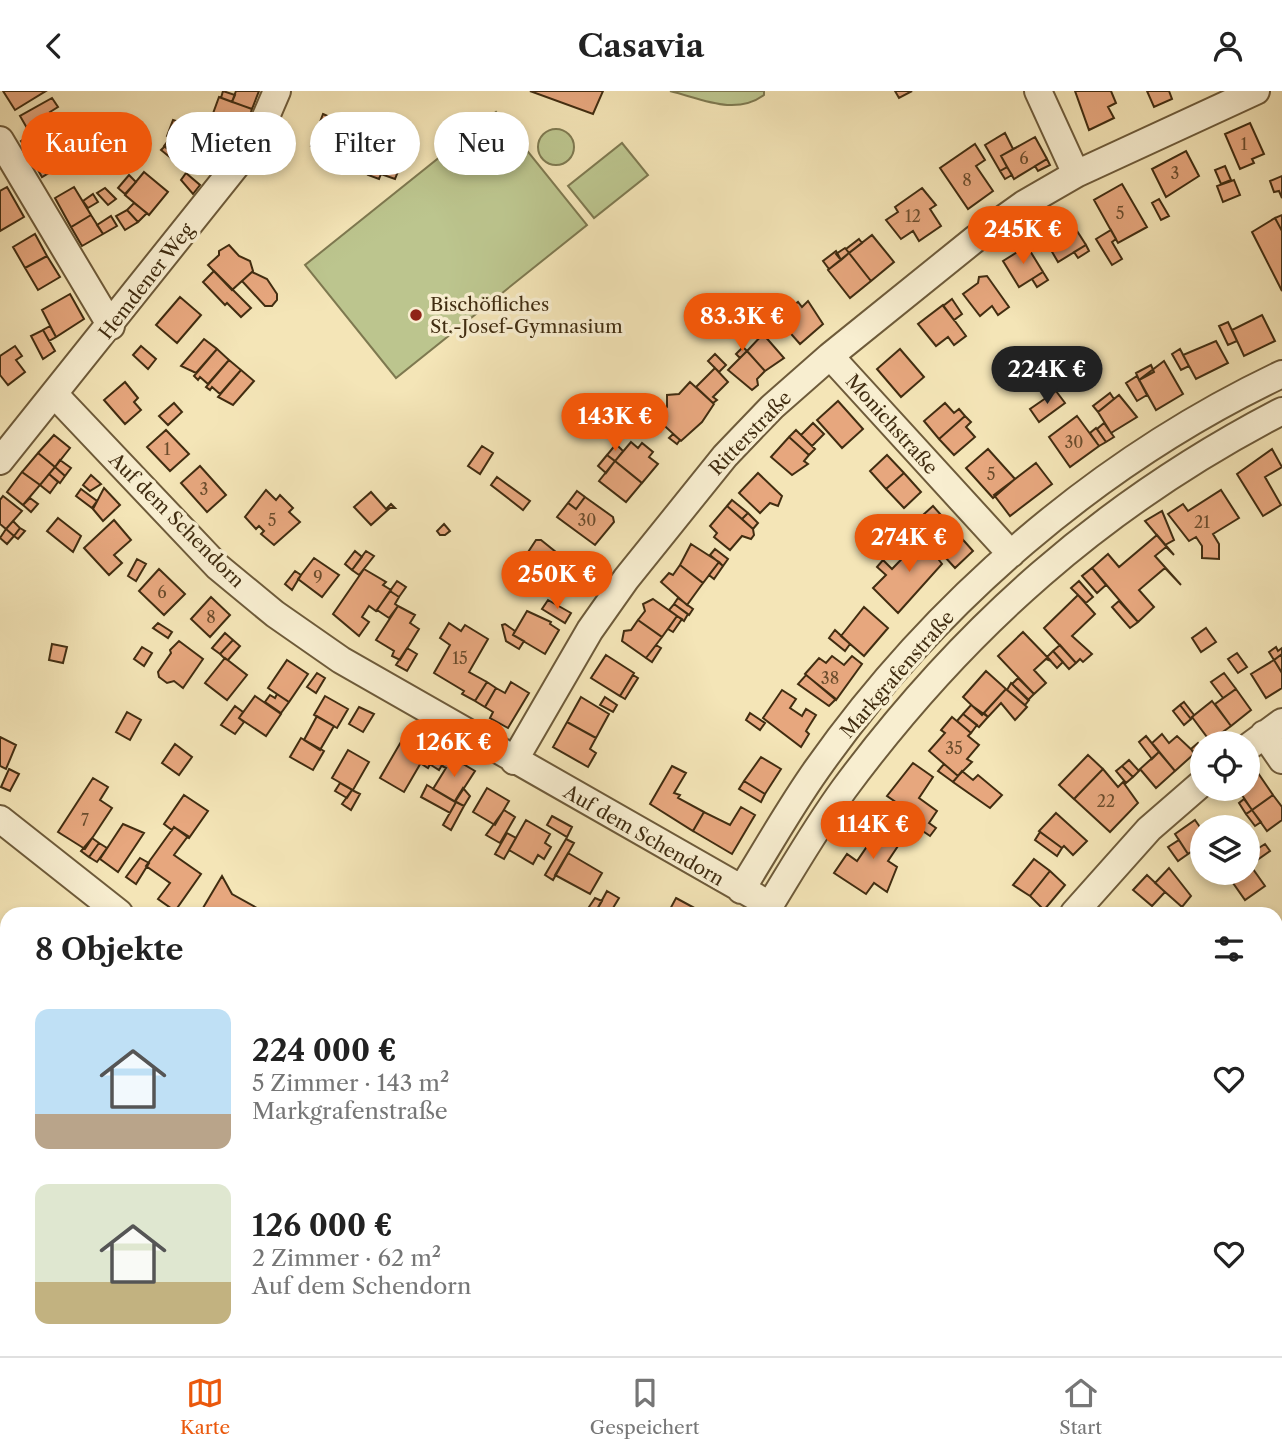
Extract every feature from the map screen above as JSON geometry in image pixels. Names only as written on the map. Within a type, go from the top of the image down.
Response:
[{"type":"street","name":"Hemdener Weg","points":[[0,461],[256,142],[276,91]]},
{"type":"street","points":[[1038,91],[1076,174]]},
{"type":"street","name":"Ritterstraße","points":[[513,761],[590,630],[670,522],[725,456],[772,407],[830,356],[975,239],[1024,204],[1076,174],[1256,91]]},
{"type":"street","points":[[0,140],[111,326]]},
{"type":"street","name":"Monichstraße","points":[[830,356],[1011,554]]},
{"type":"street","name":"Markgrafenstraße","points":[[1282,374],[1231,401],[1115,473],[1011,554],[974,587],[864,708],[817,768],[747,900],[770,905],[843,790],[889,731],[944,665],[1013,596],[1084,538],[1187,464],[1282,411]]},
{"type":"street","name":"Auf dem Schendorn","points":[[55,395],[218,567],[275,614],[341,660],[747,900]]},
{"type":"street","points":[[1265,734],[1282,760]]},
{"type":"street","points":[[1079,907],[1149,829],[1190,793]]},
{"type":"street","points":[[0,819],[111,907]]},
{"type":"green space","points":[[670,91],[764,91],[764,95],[753,101],[730,105]]},
{"type":"green space","points":[[556,129],[569,134],[574,147],[569,160],[556,165],[543,160],[538,147],[543,134]]},
{"type":"green space","points":[[622,143],[648,175],[594,218],[568,186]]},
{"type":"green space","points":[[529,153],[587,225],[396,378],[305,265],[434,162],[434,175],[529,175]]},
{"type":"building","points":[[3,91],[46,91],[15,110]]},
{"type":"building","points":[[223,91],[235,95],[232,102],[221,98]]},
{"type":"building","points":[[236,91],[259,91],[252,109],[232,102]]},
{"type":"building","points":[[530,91],[603,91],[593,114]]},
{"type":"building","points":[[895,91],[912,91],[899,98]]},
{"type":"building","points":[[1075,91],[1111,91],[1116,103],[1108,107],[1114,118],[1089,130]]},
{"type":"building","points":[[1147,91],[1169,91],[1172,99],[1154,107]]},
{"type":"building","points":[[219,97],[252,109],[251,112],[214,112]]},
{"type":"building","points":[[52,98],[58,107],[50,112],[27,112]]},
{"type":"building","points":[[1250,123],[1264,154],[1252,159],[1254,163],[1240,169],[1225,134]]},
{"type":"building","points":[[1005,133],[1013,149],[1019,146],[1001,156],[1007,167],[1000,171],[985,145]]},
{"type":"building","points":[[1035,137],[1047,159],[1014,179],[1001,156]]},
{"type":"building","points":[[975,144],[985,160],[976,166],[993,191],[968,209],[940,168]]},
{"type":"building","points":[[1186,151],[1199,176],[1166,197],[1152,169]]},
{"type":"building","points":[[1047,159],[1050,165],[1038,171],[1035,166]]},
{"type":"building","points":[[1225,166],[1231,180],[1221,184],[1215,170]]},
{"type":"building","points":[[1007,167],[1012,175],[1005,179],[1000,171]]},
{"type":"building","points":[[129,175],[136,182],[125,194],[118,188]]},
{"type":"building","points":[[142,175],[148,175],[168,192],[149,215],[125,195]]},
{"type":"building","points":[[185,175],[188,175],[200,185],[193,194],[181,180]]},
{"type":"building","points":[[1282,176],[1282,198],[1279,191],[1274,192],[1270,181]]},
{"type":"building","points":[[1234,180],[1240,195],[1223,202],[1217,186]]},
{"type":"building","points":[[1122,184],[1147,227],[1118,243],[1094,200]]},
{"type":"building","points":[[7,187],[24,217],[0,231],[0,191]]},
{"type":"building","points":[[74,187],[91,215],[71,227],[55,198]]},
{"type":"building","points":[[105,188],[116,199],[108,205],[97,193]]},
{"type":"building","points":[[922,188],[936,205],[930,209],[941,226],[919,241],[913,231],[901,239],[886,220],[898,212],[895,207]]},
{"type":"building","points":[[93,194],[98,202],[88,208],[83,201]]},
{"type":"building","points":[[1159,199],[1169,216],[1161,220],[1152,203]]},
{"type":"building","points":[[134,203],[147,213],[138,222],[127,210]]},
{"type":"building","points":[[127,210],[138,222],[125,230],[116,216]]},
{"type":"building","points":[[91,215],[103,234],[82,246],[71,227]]},
{"type":"building","points":[[1282,215],[1282,231],[1275,218]]},
{"type":"building","points":[[111,216],[117,226],[103,234],[97,225]]},
{"type":"building","points":[[1275,218],[1282,231],[1282,291],[1252,232]]},
{"type":"building","points":[[1070,220],[1086,245],[1058,262],[1048,245],[1052,242],[1047,233]]},
{"type":"building","points":[[1111,230],[1116,239],[1112,242],[1122,259],[1112,265],[1096,239]]},
{"type":"building","points":[[35,234],[47,256],[25,268],[13,247]]},
{"type":"building","points":[[872,235],[894,262],[871,281],[849,253]]},
{"type":"building","points":[[859,239],[862,243],[849,253],[846,249]]},
{"type":"building","points":[[229,245],[239,256],[250,261],[253,271],[232,290],[208,265],[219,255],[219,251]]},
{"type":"building","points":[[1086,245],[1089,251],[1078,258],[1074,252]]},
{"type":"building","points":[[1027,246],[1043,272],[1019,287],[1003,261]]},
{"type":"building","points":[[845,248],[849,253],[841,260],[836,254]]},
{"type":"building","points":[[836,251],[841,260],[829,269],[823,261]]},
{"type":"building","points":[[849,253],[871,281],[850,298],[828,270]]},
{"type":"building","points":[[47,256],[60,277],[38,290],[25,268]]},
{"type":"building","points":[[214,271],[251,308],[241,317],[203,282]]},
{"type":"building","points":[[252,272],[267,279],[277,294],[277,300],[272,306],[265,306],[242,281]]},
{"type":"building","points":[[1043,272],[1048,280],[1037,287],[1032,279]]},
{"type":"building","points":[[987,276],[1009,307],[998,315],[992,306],[980,316],[963,294],[978,283],[979,277]]},
{"type":"building","points":[[70,294],[84,319],[56,337],[42,310]]},
{"type":"building","points":[[180,297],[201,315],[177,343],[156,325]]},
{"type":"building","points":[[952,299],[962,314],[954,320],[943,306]]},
{"type":"building","points":[[808,301],[823,324],[800,344],[777,318],[798,302],[802,307]]},
{"type":"building","points":[[943,305],[966,336],[954,345],[948,337],[936,346],[918,324]]},
{"type":"building","points":[[1262,315],[1275,341],[1244,356],[1232,330]]},
{"type":"building","points":[[1228,322],[1237,341],[1228,345],[1219,326]]},
{"type":"building","points":[[50,326],[56,337],[49,341],[43,330]]},
{"type":"building","points":[[43,330],[55,351],[43,359],[31,336]]},
{"type":"building","points":[[763,334],[784,358],[765,371],[747,351]]},
{"type":"building","points":[[204,339],[217,349],[196,373],[181,366]]},
{"type":"building","points":[[1216,341],[1228,363],[1196,379],[1183,355]]},
{"type":"building","points":[[15,346],[22,356],[16,360],[25,372],[8,385],[0,375],[0,356]]},
{"type":"building","points":[[141,346],[156,359],[148,369],[133,355]]},
{"type":"building","points":[[743,347],[747,351],[740,358],[736,354]]},
{"type":"building","points":[[217,349],[229,360],[208,384],[200,377],[198,380],[194,376]]},
{"type":"building","points":[[900,349],[924,377],[901,397],[877,369]]},
{"type":"building","points":[[1180,349],[1189,366],[1181,370],[1172,354]]},
{"type":"building","points":[[747,351],[765,371],[757,379],[758,385],[752,390],[728,370]]},
{"type":"building","points":[[715,354],[726,365],[719,372],[708,361]]},
{"type":"building","points":[[229,360],[241,370],[220,394],[212,387],[210,390],[206,387]]},
{"type":"building","points":[[1164,361],[1183,394],[1156,410],[1139,380]]},
{"type":"building","points":[[1151,365],[1154,372],[1139,380],[1136,373]]},
{"type":"building","points":[[715,368],[728,382],[713,397],[717,400],[713,403],[696,387]]},
{"type":"building","points":[[241,370],[254,381],[233,405],[218,397]]},
{"type":"building","points":[[1137,376],[1147,395],[1137,401],[1126,383]]},
{"type":"building","points":[[125,382],[138,398],[134,402],[141,410],[125,424],[104,400]]},
{"type":"building","points":[[690,382],[714,404],[702,422],[681,441],[657,419],[667,407],[667,395],[679,394]]},
{"type":"building","points":[[1056,391],[1065,403],[1039,422],[1030,409]]},
{"type":"building","points":[[1110,393],[1114,399],[1098,412],[1093,406]]},
{"type":"building","points":[[1119,395],[1137,417],[1111,433],[1098,412]]},
{"type":"building","points":[[838,401],[863,429],[842,448],[817,420]]},
{"type":"building","points":[[174,403],[182,412],[168,425],[159,416]]},
{"type":"building","points":[[945,403],[954,413],[959,409],[965,416],[939,439],[924,421]]},
{"type":"building","points":[[965,416],[971,422],[966,427],[975,437],[954,455],[939,439]]},
{"type":"building","points":[[1077,416],[1099,446],[1070,467],[1049,437]]},
{"type":"building","points":[[813,423],[824,434],[812,446],[801,435]]},
{"type":"building","points":[[1104,423],[1114,437],[1106,442],[1097,429]]},
{"type":"building","points":[[1096,428],[1106,442],[1099,446],[1090,433]]},
{"type":"building","points":[[166,430],[189,454],[170,471],[147,447]]},
{"type":"building","points":[[796,430],[815,449],[809,455],[789,437]]},
{"type":"building","points":[[673,434],[680,440],[677,444],[669,438]]},
{"type":"building","points":[[54,435],[70,448],[55,467],[38,453]]},
{"type":"building","points":[[789,437],[809,455],[804,461],[808,464],[792,475],[771,457]]},
{"type":"building","points":[[631,442],[638,448],[642,443],[653,452],[649,457],[658,464],[642,483],[615,461]]},
{"type":"building","points":[[616,444],[623,451],[615,461],[607,455]]},
{"type":"building","points":[[482,446],[493,453],[480,474],[468,466]]},
{"type":"building","points":[[988,449],[1015,479],[993,498],[966,468]]},
{"type":"building","points":[[1272,449],[1282,467],[1265,477],[1281,505],[1263,516],[1237,474]]},
{"type":"building","points":[[38,453],[55,467],[40,485],[22,472]]},
{"type":"building","points":[[607,455],[615,461],[606,473],[598,466]]},
{"type":"building","points":[[887,455],[904,473],[886,489],[870,471]]},
{"type":"building","points":[[60,460],[71,468],[65,476],[55,467]]},
{"type":"building","points":[[615,461],[642,483],[626,502],[599,481]]},
{"type":"building","points":[[1036,463],[1052,484],[1010,516],[994,495]]},
{"type":"building","points":[[200,466],[226,495],[207,512],[181,483]]},
{"type":"building","points":[[55,467],[65,476],[60,483],[49,474]]},
{"type":"building","points":[[22,472],[40,485],[23,505],[7,492]]},
{"type":"building","points":[[758,473],[782,496],[778,506],[770,503],[760,513],[739,493]]},
{"type":"building","points":[[904,473],[921,492],[904,508],[886,489]]},
{"type":"building","points":[[49,474],[58,482],[50,493],[40,485]]},
{"type":"building","points":[[91,475],[101,484],[90,491],[83,485]]},
{"type":"building","points":[[497,477],[530,501],[523,510],[491,485]]},
{"type":"building","points":[[104,488],[120,505],[103,521],[93,509]]},
{"type":"building","points":[[81,489],[97,501],[92,508],[76,496]]},
{"type":"building","points":[[266,490],[276,500],[280,495],[293,508],[289,512],[300,522],[274,545],[261,534],[264,531],[259,526],[256,529],[245,517]]},
{"type":"building","points":[[1221,490],[1239,518],[1213,534],[1219,544],[1219,559],[1202,558],[1202,546],[1196,537],[1189,541],[1168,514],[1183,504],[1188,511]]},
{"type":"building","points":[[577,491],[585,497],[576,509],[568,503]]},
{"type":"building","points":[[371,492],[386,509],[391,504],[395,508],[390,508],[371,525],[354,507]]},
{"type":"building","points":[[3,496],[22,511],[6,529],[0,524],[0,500]]},
{"type":"building","points":[[585,497],[613,517],[614,522],[595,545],[557,517],[568,503],[576,509]]},
{"type":"building","points":[[30,498],[38,504],[31,512],[23,505]]},
{"type":"building","points":[[732,500],[748,513],[742,519],[727,506]]},
{"type":"building","points":[[727,506],[753,529],[754,535],[751,539],[742,536],[730,550],[714,537],[717,533],[710,526]]},
{"type":"building","points":[[933,506],[973,551],[955,568],[914,523]]},
{"type":"building","points":[[1162,511],[1174,540],[1165,545],[1145,521]]},
{"type":"building","points":[[748,513],[758,523],[753,529],[742,519]]},
{"type":"building","points":[[58,518],[81,536],[73,552],[47,531]]},
{"type":"building","points":[[114,520],[131,540],[114,555],[122,563],[109,575],[84,548]]},
{"type":"building","points":[[13,521],[20,528],[14,536],[6,529]]},
{"type":"building","points":[[444,524],[450,531],[440,535],[437,531]]},
{"type":"building","points":[[20,528],[25,531],[18,539],[14,536]]},
{"type":"building","points":[[6,529],[14,536],[7,544],[0,538]]},
{"type":"building","points":[[925,535],[944,556],[939,560],[942,564],[898,613],[873,588],[886,575],[877,567],[883,560],[892,569]]},
{"type":"building","points":[[1157,535],[1174,555],[1166,547],[1155,556],[1181,585],[1165,568],[1139,590],[1154,607],[1138,622],[1092,568],[1108,554],[1119,567]]},
{"type":"building","points":[[536,540],[541,540],[572,565],[555,590],[520,570],[519,566]]},
{"type":"building","points":[[691,544],[719,562],[703,583],[680,565]]},
{"type":"building","points":[[715,549],[728,559],[723,566],[710,555]]},
{"type":"building","points":[[355,551],[362,557],[352,570],[345,564]]},
{"type":"building","points":[[366,551],[374,556],[359,575],[352,570]]},
{"type":"building","points":[[314,558],[339,575],[322,597],[298,579]]},
{"type":"building","points":[[137,559],[146,564],[136,581],[128,576]]},
{"type":"building","points":[[719,562],[723,566],[714,579],[709,575]]},
{"type":"building","points":[[680,565],[703,583],[687,605],[661,582],[669,573],[673,575]]},
{"type":"building","points":[[1092,568],[1106,585],[1097,593],[1082,576]]},
{"type":"building","points":[[159,569],[185,594],[164,615],[139,591]]},
{"type":"building","points":[[364,569],[386,582],[383,585],[391,590],[376,611],[369,606],[362,617],[369,622],[359,636],[333,614]]},
{"type":"building","points":[[295,571],[301,575],[292,590],[285,584]]},
{"type":"building","points":[[397,581],[406,587],[399,597],[390,591]]},
{"type":"building","points":[[1079,581],[1093,597],[1086,603],[1071,588]]},
{"type":"building","points":[[390,591],[399,597],[395,604],[398,606],[389,618],[377,610]]},
{"type":"building","points":[[1078,595],[1095,614],[1072,636],[1092,654],[1083,662],[1080,659],[1076,663],[1044,628]]},
{"type":"building","points":[[211,597],[230,615],[210,637],[191,619]]},
{"type":"building","points":[[678,598],[693,609],[689,615],[674,604]]},
{"type":"building","points":[[653,599],[677,616],[662,637],[638,620],[645,611],[643,604]]},
{"type":"building","points":[[548,600],[571,613],[565,623],[542,609]]},
{"type":"building","points":[[1119,601],[1138,622],[1130,628],[1112,607]]},
{"type":"building","points":[[674,604],[688,614],[684,621],[669,610]]},
{"type":"building","points":[[398,606],[415,615],[410,623],[419,629],[400,660],[392,656],[394,651],[376,640]]},
{"type":"building","points":[[864,607],[888,628],[864,656],[841,636]]},
{"type":"building","points":[[527,611],[551,622],[550,624],[559,630],[545,654],[513,635]]},
{"type":"building","points":[[677,616],[682,619],[673,632],[668,629]]},
{"type":"building","points":[[638,620],[662,637],[646,658],[622,641],[624,631],[631,630]]},
{"type":"building","points":[[158,623],[172,632],[168,638],[153,628]]},
{"type":"building","points":[[449,623],[461,631],[465,625],[488,639],[469,672],[487,682],[475,701],[434,673],[450,645],[440,638]]},
{"type":"building","points":[[505,624],[515,631],[513,635],[524,641],[519,649],[506,641],[502,625]]},
{"type":"building","points":[[1206,628],[1216,642],[1201,652],[1192,638]]},
{"type":"building","points":[[835,630],[850,644],[845,651],[829,638]]},
{"type":"building","points":[[1023,632],[1051,661],[1046,659],[1034,670],[1046,683],[1034,694],[998,656]]},
{"type":"building","points":[[225,633],[233,640],[220,654],[212,648]]},
{"type":"building","points":[[233,640],[240,646],[228,660],[225,659],[220,654]]},
{"type":"building","points":[[179,641],[203,659],[183,688],[174,681],[167,683],[159,677],[158,672],[171,653],[170,650]]},
{"type":"building","points":[[52,644],[67,647],[63,663],[49,660]]},
{"type":"building","points":[[656,645],[661,648],[652,662],[646,658]]},
{"type":"building","points":[[1060,645],[1076,663],[1069,669],[1053,651]]},
{"type":"building","points":[[142,647],[152,653],[144,666],[134,659]]},
{"type":"building","points":[[1276,647],[1278,651],[1282,648],[1282,654],[1274,660],[1269,652]]},
{"type":"building","points":[[407,648],[417,654],[407,671],[396,665]]},
{"type":"building","points":[[1053,651],[1063,662],[1057,668],[1047,657]]},
{"type":"building","points":[[1237,653],[1247,667],[1238,673],[1228,659]]},
{"type":"building","points":[[1282,654],[1282,673],[1274,660]]},
{"type":"building","points":[[606,655],[634,673],[620,696],[591,678]]},
{"type":"building","points":[[832,656],[844,665],[852,656],[862,664],[836,700],[805,674],[819,658],[826,663]]},
{"type":"building","points":[[225,658],[247,675],[227,700],[205,683]]},
{"type":"building","points":[[287,660],[308,674],[289,702],[268,688]]},
{"type":"building","points":[[1274,660],[1282,673],[1282,688],[1266,698],[1251,674]]},
{"type":"building","points":[[986,671],[1006,689],[982,715],[963,697]]},
{"type":"building","points":[[317,673],[325,678],[316,693],[307,687]]},
{"type":"building","points":[[1224,673],[1236,689],[1223,698],[1211,682]]},
{"type":"building","points":[[633,675],[638,678],[625,699],[620,696]]},
{"type":"building","points":[[806,675],[836,699],[829,706],[798,684]]},
{"type":"building","points":[[1018,678],[1034,694],[1028,700],[1012,684]]},
{"type":"building","points":[[487,682],[496,688],[485,707],[475,701]]},
{"type":"building","points":[[511,682],[529,693],[508,728],[490,718],[493,712],[485,707],[496,688],[505,693]]},
{"type":"building","points":[[1011,683],[1029,700],[1025,705],[1007,690]]},
{"type":"building","points":[[1006,689],[1027,707],[1015,720],[1001,703],[988,717],[984,713]]},
{"type":"building","points":[[1236,689],[1251,710],[1231,726],[1215,704]]},
{"type":"building","points":[[782,690],[796,699],[790,708],[802,716],[806,709],[816,715],[806,731],[809,734],[801,747],[763,718]]},
{"type":"building","points":[[277,694],[289,702],[281,713],[265,702],[270,695],[275,698]]},
{"type":"building","points":[[255,696],[281,714],[266,736],[239,718]]},
{"type":"building","points":[[325,696],[348,709],[337,728],[314,715]]},
{"type":"building","points":[[581,697],[609,714],[596,738],[567,722]]},
{"type":"building","points":[[605,697],[617,705],[613,712],[600,705]]},
{"type":"building","points":[[1212,701],[1231,726],[1224,731],[1202,731],[1192,717]]},
{"type":"building","points":[[1184,702],[1194,715],[1191,719],[1180,705]]},
{"type":"building","points":[[971,705],[988,717],[979,727],[963,714]]},
{"type":"building","points":[[1180,705],[1191,719],[1184,725],[1173,711]]},
{"type":"building","points":[[235,706],[243,712],[239,718],[244,722],[235,734],[221,725]]},
{"type":"building","points":[[359,707],[374,714],[363,732],[349,724]]},
{"type":"building","points":[[127,712],[141,720],[130,740],[116,732]]},
{"type":"building","points":[[750,713],[765,723],[760,730],[746,720]]},
{"type":"building","points":[[963,714],[977,725],[971,733],[957,721]]},
{"type":"building","points":[[317,716],[334,726],[320,750],[304,740]]},
{"type":"building","points":[[952,717],[971,733],[968,736],[979,745],[967,759],[972,762],[958,776],[929,751],[945,733],[941,730]]},
{"type":"building","points":[[567,722],[596,738],[590,749],[596,753],[588,767],[553,747]]},
{"type":"building","points":[[1162,734],[1169,743],[1177,736],[1190,748],[1190,758],[1175,771],[1152,743]]},
{"type":"building","points":[[1146,736],[1159,752],[1152,759],[1139,742]]},
{"type":"building","points":[[0,737],[16,745],[6,769],[0,766]]},
{"type":"building","points":[[301,738],[324,751],[313,770],[290,757]]},
{"type":"building","points":[[402,740],[426,754],[404,792],[380,778]]},
{"type":"building","points":[[423,742],[438,750],[428,768],[420,763],[426,754],[419,750]]},
{"type":"building","points":[[175,744],[192,757],[179,775],[162,763]]},
{"type":"building","points":[[348,750],[369,762],[353,790],[332,778]]},
{"type":"building","points":[[439,750],[448,755],[439,770],[431,765]]},
{"type":"building","points":[[1159,752],[1175,771],[1156,788],[1140,769]]},
{"type":"building","points":[[448,755],[475,771],[455,802],[433,789],[446,768],[442,766]]},
{"type":"building","points":[[1088,755],[1103,769],[1074,799],[1059,785]]},
{"type":"building","points":[[761,757],[781,769],[765,794],[744,781]]},
{"type":"building","points":[[1129,760],[1139,771],[1133,777],[1122,766]]},
{"type":"building","points":[[913,763],[933,777],[919,798],[937,811],[929,823],[936,828],[930,836],[914,825],[919,818],[887,796]]},
{"type":"building","points":[[944,764],[958,776],[953,782],[938,771]]},
{"type":"building","points":[[672,766],[686,773],[674,793],[704,812],[693,831],[650,804]]},
{"type":"building","points":[[1122,766],[1133,777],[1126,783],[1116,771]]},
{"type":"building","points":[[9,769],[19,774],[10,791],[1,787]]},
{"type":"building","points":[[1103,769],[1118,787],[1123,782],[1138,803],[1110,832],[1074,799]]},
{"type":"building","points":[[962,771],[973,780],[978,775],[1002,795],[990,808],[953,782]]},
{"type":"building","points":[[1260,776],[1273,795],[1252,810],[1246,801],[1260,801]]},
{"type":"building","points":[[93,778],[108,787],[100,800],[112,808],[85,849],[58,832]]},
{"type":"building","points":[[744,781],[765,794],[761,802],[739,789]]},
{"type":"building","points":[[340,783],[352,790],[347,798],[335,791]]},
{"type":"building","points":[[427,785],[456,802],[450,813],[421,797]]},
{"type":"building","points":[[463,788],[470,796],[464,806],[455,801]]},
{"type":"building","points":[[487,788],[509,801],[495,825],[473,812]]},
{"type":"building","points":[[352,790],[360,794],[351,810],[342,804]]},
{"type":"building","points":[[184,795],[208,811],[189,838],[174,827],[172,830],[164,824]]},
{"type":"building","points":[[1273,795],[1282,807],[1282,820],[1267,831],[1260,821],[1260,815],[1256,815],[1252,810]]},
{"type":"building","points":[[1245,801],[1252,810],[1246,814],[1239,803]]},
{"type":"building","points":[[456,802],[464,806],[451,830],[443,825]]},
{"type":"building","points":[[741,807],[755,815],[732,854],[693,831],[704,812],[730,825]]},
{"type":"building","points":[[504,810],[515,817],[500,843],[486,835]]},
{"type":"building","points":[[1056,813],[1087,841],[1073,855],[1064,846],[1062,848],[1039,831]]},
{"type":"building","points":[[552,816],[572,827],[567,837],[547,825]]},
{"type":"building","points":[[526,820],[550,834],[545,843],[551,847],[544,859],[538,855],[533,864],[509,850]]},
{"type":"building","points":[[885,820],[906,834],[888,861],[897,867],[887,892],[874,883],[866,894],[834,873],[847,854],[857,861]]},
{"type":"building","points":[[123,824],[144,833],[118,872],[100,859]]},
{"type":"building","points":[[1190,824],[1190,853],[1188,854],[1175,834]]},
{"type":"building","points":[[174,827],[188,836],[174,855],[201,874],[178,907],[169,907],[158,899],[170,883],[146,866]]},
{"type":"building","points":[[1040,832],[1062,848],[1057,856],[1035,840]]},
{"type":"building","points":[[507,833],[516,838],[504,859],[495,854]]},
{"type":"building","points":[[92,838],[99,843],[89,857],[81,851]]},
{"type":"building","points":[[566,839],[574,843],[553,880],[545,875]]},
{"type":"building","points":[[1179,840],[1188,854],[1178,861],[1168,847]]},
{"type":"building","points":[[99,843],[107,848],[97,862],[89,857]]},
{"type":"building","points":[[1265,844],[1270,851],[1260,858],[1260,847]]},
{"type":"building","points":[[568,853],[602,873],[590,894],[555,875]]},
{"type":"building","points":[[140,858],[149,863],[136,884],[126,877]]},
{"type":"building","points":[[1034,859],[1050,871],[1030,896],[1013,885]]},
{"type":"building","points":[[1169,868],[1191,896],[1182,907],[1155,883]]},
{"type":"building","points":[[1050,871],[1065,885],[1047,907],[1041,907],[1030,896]]},
{"type":"building","points":[[1147,875],[1165,892],[1152,906],[1133,890]]},
{"type":"building","points":[[222,876],[232,894],[255,907],[204,907]]},
{"type":"building","points":[[1260,879],[1265,886],[1245,900],[1234,885],[1260,885]]},
{"type":"building","points":[[607,891],[619,898],[614,907],[598,907]]},
{"type":"building","points":[[595,898],[602,901],[598,907],[589,907]]},
{"type":"building","points":[[676,898],[693,907],[671,907]]},
{"type":"place","name":"Bischöfliches St.-Josef-Gymnasium","points":[[416,315]]}]
